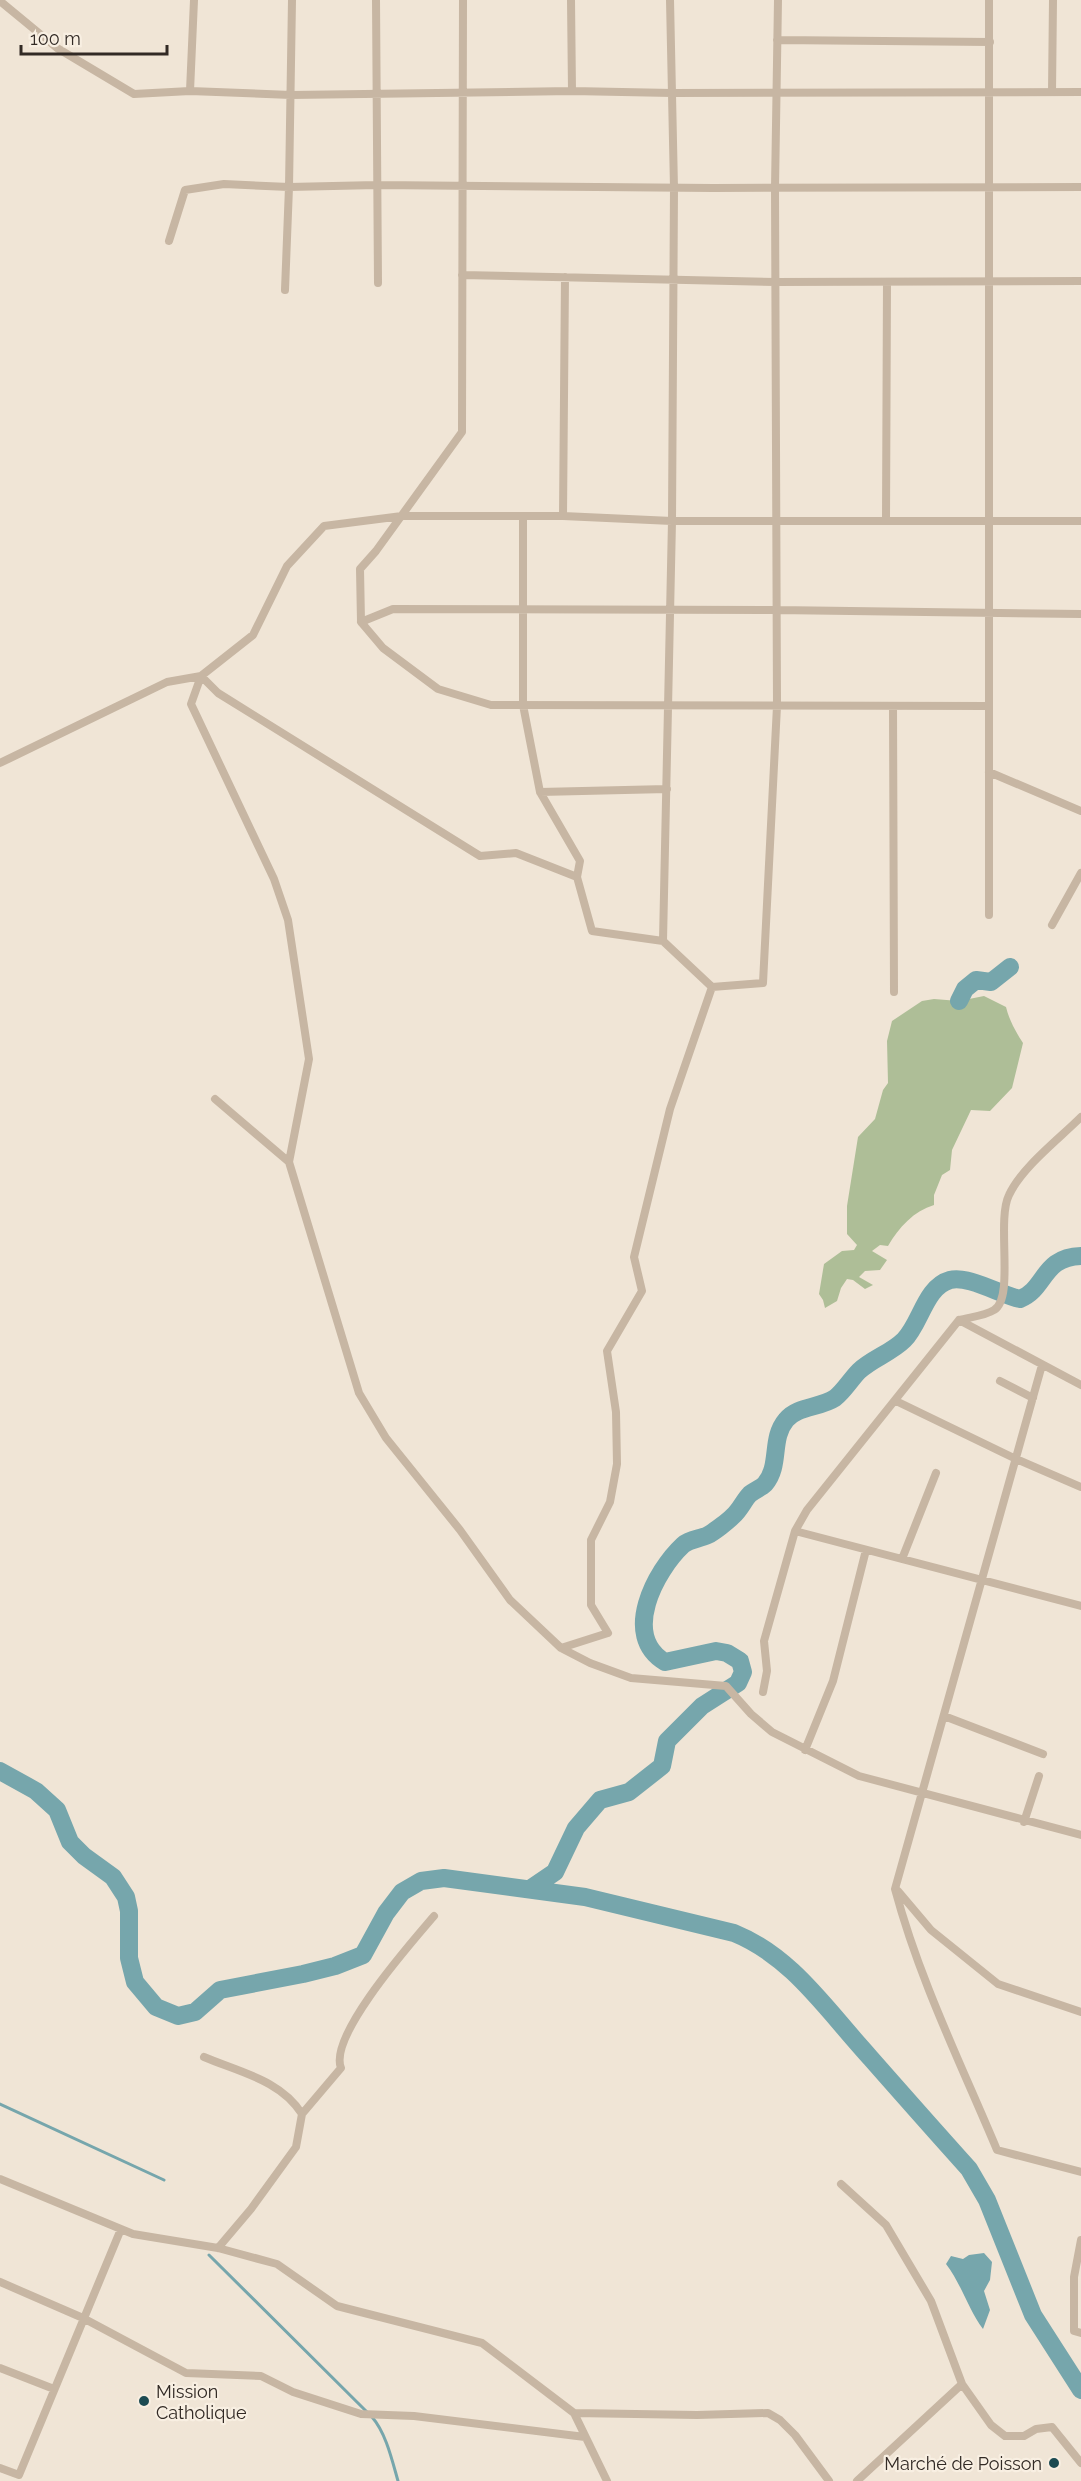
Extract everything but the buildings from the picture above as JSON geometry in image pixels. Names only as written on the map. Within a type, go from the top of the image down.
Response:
[{"type":"street","points":[[190,90],[194,0]]},
{"type":"street","points":[[285,290],[292,0]]},
{"type":"street","points":[[376,0],[378,283]]},
{"type":"street","points":[[463,0],[462,432],[402,516],[360,569],[361,622],[383,648],[438,689],[491,705],[989,706]]},
{"type":"street","points":[[571,0],[572,91]]},
{"type":"street","points":[[663,941],[672,521],[674,280],[670,0]]},
{"type":"street","points":[[523,516],[523,705],[540,792],[580,861],[577,877],[592,931],[663,941],[712,987],[763,983],[777,706],[775,188],[778,0]]},
{"type":"street","points":[[989,0],[989,915]]},
{"type":"street","points":[[1052,92],[1053,0]]},
{"type":"street","points":[[0,1],[57,48],[134,94],[190,90],[291,95],[572,91],[672,93],[1081,92]]},
{"type":"street","points":[[777,40],[990,42]]},
{"type":"street","points":[[169,241],[185,190],[224,184],[289,187],[462,185],[674,188],[1081,187]]},
{"type":"street","points":[[462,274],[775,282],[1081,281]]},
{"type":"street","points":[[563,516],[565,277]]},
{"type":"street","points":[[886,521],[887,282]]},
{"type":"street","points":[[0,763],[167,682],[201,676],[253,635],[287,566],[324,526],[402,516],[563,516],[672,521],[1081,521]]},
{"type":"street","points":[[361,622],[393,609],[670,609],[1081,614]]},
{"type":"street","points":[[201,676],[218,693],[480,856],[516,854],[577,877]]},
{"type":"street","points":[[201,676],[191,704],[274,879],[288,920],[309,1059],[288,1162],[359,1394],[386,1438],[460,1530],[510,1600],[561,1648],[590,1664],[631,1678],[726,1686],[751,1714],[772,1732],[859,1776],[1024,1822],[1081,1835]]},
{"type":"street","points":[[893,706],[894,992]]},
{"type":"street","points":[[989,772],[1081,811]]},
{"type":"street","points":[[540,792],[667,789]]},
{"type":"street","points":[[1052,925],[1081,873]]},
{"type":"street","points":[[561,1648],[608,1633],[591,1605],[591,1540],[610,1502],[617,1464],[616,1413],[607,1351],[642,1291],[634,1257],[670,1109],[712,987]]},
{"type":"street","points":[[215,1099],[288,1162]]},
{"type":"street","points":[[764,1692],[767,1671],[764,1641],[795,1531],[807,1510],[959,1320],[994,1310],[1000,1305],[1005,1290],[1003,1212],[1009,1194],[1020,1179],[1081,1117]]},
{"type":"street","points":[[959,1320],[1081,1386]]},
{"type":"street","points":[[1042,1365],[895,1889],[930,1993],[997,2150],[1081,2172]]},
{"type":"street","points":[[1000,1381],[1033,1398]]},
{"type":"street","points":[[896,1401],[1016,1459],[1081,1487]]},
{"type":"street","points":[[902,1559],[936,1473]]},
{"type":"street","points":[[795,1531],[1081,1606]]},
{"type":"street","points":[[805,1750],[833,1681],[866,1550]]},
{"type":"street","points":[[944,1716],[1043,1754]]},
{"type":"street","points":[[1024,1822],[1039,1776]]},
{"type":"street","points":[[895,1889],[931,1930],[998,1984],[1081,2012]]},
{"type":"street","points":[[218,2248],[251,2209],[296,2147],[302,2114],[341,2068],[338,2061],[345,2034],[380,1983],[434,1916]]},
{"type":"street","points":[[204,2057],[262,2079],[294,2102],[302,2114]]},
{"type":"street","points":[[0,2179],[121,2229],[160,2239],[218,2248],[277,2264],[288,2269],[310,2289],[337,2307],[482,2343],[574,2413],[607,2481]]},
{"type":"street","points":[[841,2184],[886,2225],[931,2301],[962,2384],[998,2431],[1005,2436],[1024,2436],[1036,2429],[1052,2427],[1081,2463]]},
{"type":"street","points":[[0,2468],[19,2475],[121,2229]]},
{"type":"street","points":[[1080,2335],[1074,2331],[1074,2277],[1081,2240]]},
{"type":"street","points":[[0,2282],[83,2318],[186,2373],[261,2376],[293,2392],[361,2414],[414,2416],[585,2437]]},
{"type":"street","points":[[0,2368],[54,2389]]},
{"type":"street","points":[[857,2481],[962,2384]]},
{"type":"street","points":[[574,2413],[697,2415],[768,2413],[780,2420],[795,2435],[830,2481]]},
{"type":"green space","points":[[984,996],[1006,1007],[1023,1043],[1012,1088],[990,1111],[971,1110],[952,1150],[950,1170],[942,1175],[934,1195],[934,1205],[920,1211],[908,1221],[888,1246],[880,1245],[872,1251],[887,1260],[880,1270],[865,1271],[859,1277],[873,1285],[865,1289],[853,1280],[847,1279],[837,1301],[825,1308],[819,1294],[824,1264],[842,1251],[854,1250],[857,1245],[847,1234],[847,1206],[858,1137],[875,1119],[883,1090],[888,1083],[887,1041],[892,1021],[922,1001],[934,999],[959,1001]]},
{"type":"water","points":[[984,2253],[992,2262],[990,2280],[984,2291],[990,2310],[983,2329],[946,2264],[951,2256],[963,2259],[969,2255]]},
{"type":"waterway","points":[[959,1001],[965,989],[976,980],[991,982],[1010,967]]},
{"type":"waterway","points":[[530,1889],[555,1872],[576,1828],[600,1800],[629,1792],[662,1766],[667,1741],[702,1706],[738,1683],[743,1672],[740,1661],[727,1653],[716,1651],[665,1662],[652,1651],[645,1636],[644,1620],[653,1587],[672,1556],[689,1541],[708,1535],[728,1521],[750,1494],[765,1484],[770,1477],[778,1435],[786,1420],[796,1412],[835,1398],[859,1371],[899,1345],[910,1333],[929,1298],[942,1284],[950,1280],[966,1280],[1020,1299],[1035,1288],[1051,1267],[1068,1258],[1081,1256]]},
{"type":"waterway","points":[[0,1771],[36,1791],[57,1810],[70,1842],[84,1856],[113,1877],[126,1897],[129,1911],[129,1958],[135,1982],[156,2007],[178,2016],[195,2012],[220,1990],[303,1974],[335,1966],[363,1955],[386,1913],[402,1892],[421,1881],[444,1878],[585,1897],[734,1933],[753,1942],[787,1967],[817,1996],[969,2169],[987,2200],[1033,2315],[1081,2390]]},
{"type":"waterway","points":[[0,2104],[164,2180]]},
{"type":"waterway","points":[[209,2255],[367,2412]]},
{"type":"waterway","points":[[372,2417],[385,2439],[398,2481]]},
{"type":"place","name":"Mission Catholique","points":[[144,2401]]},
{"type":"place","name":"Marché de Poisson","points":[[1054,2463]]}]
